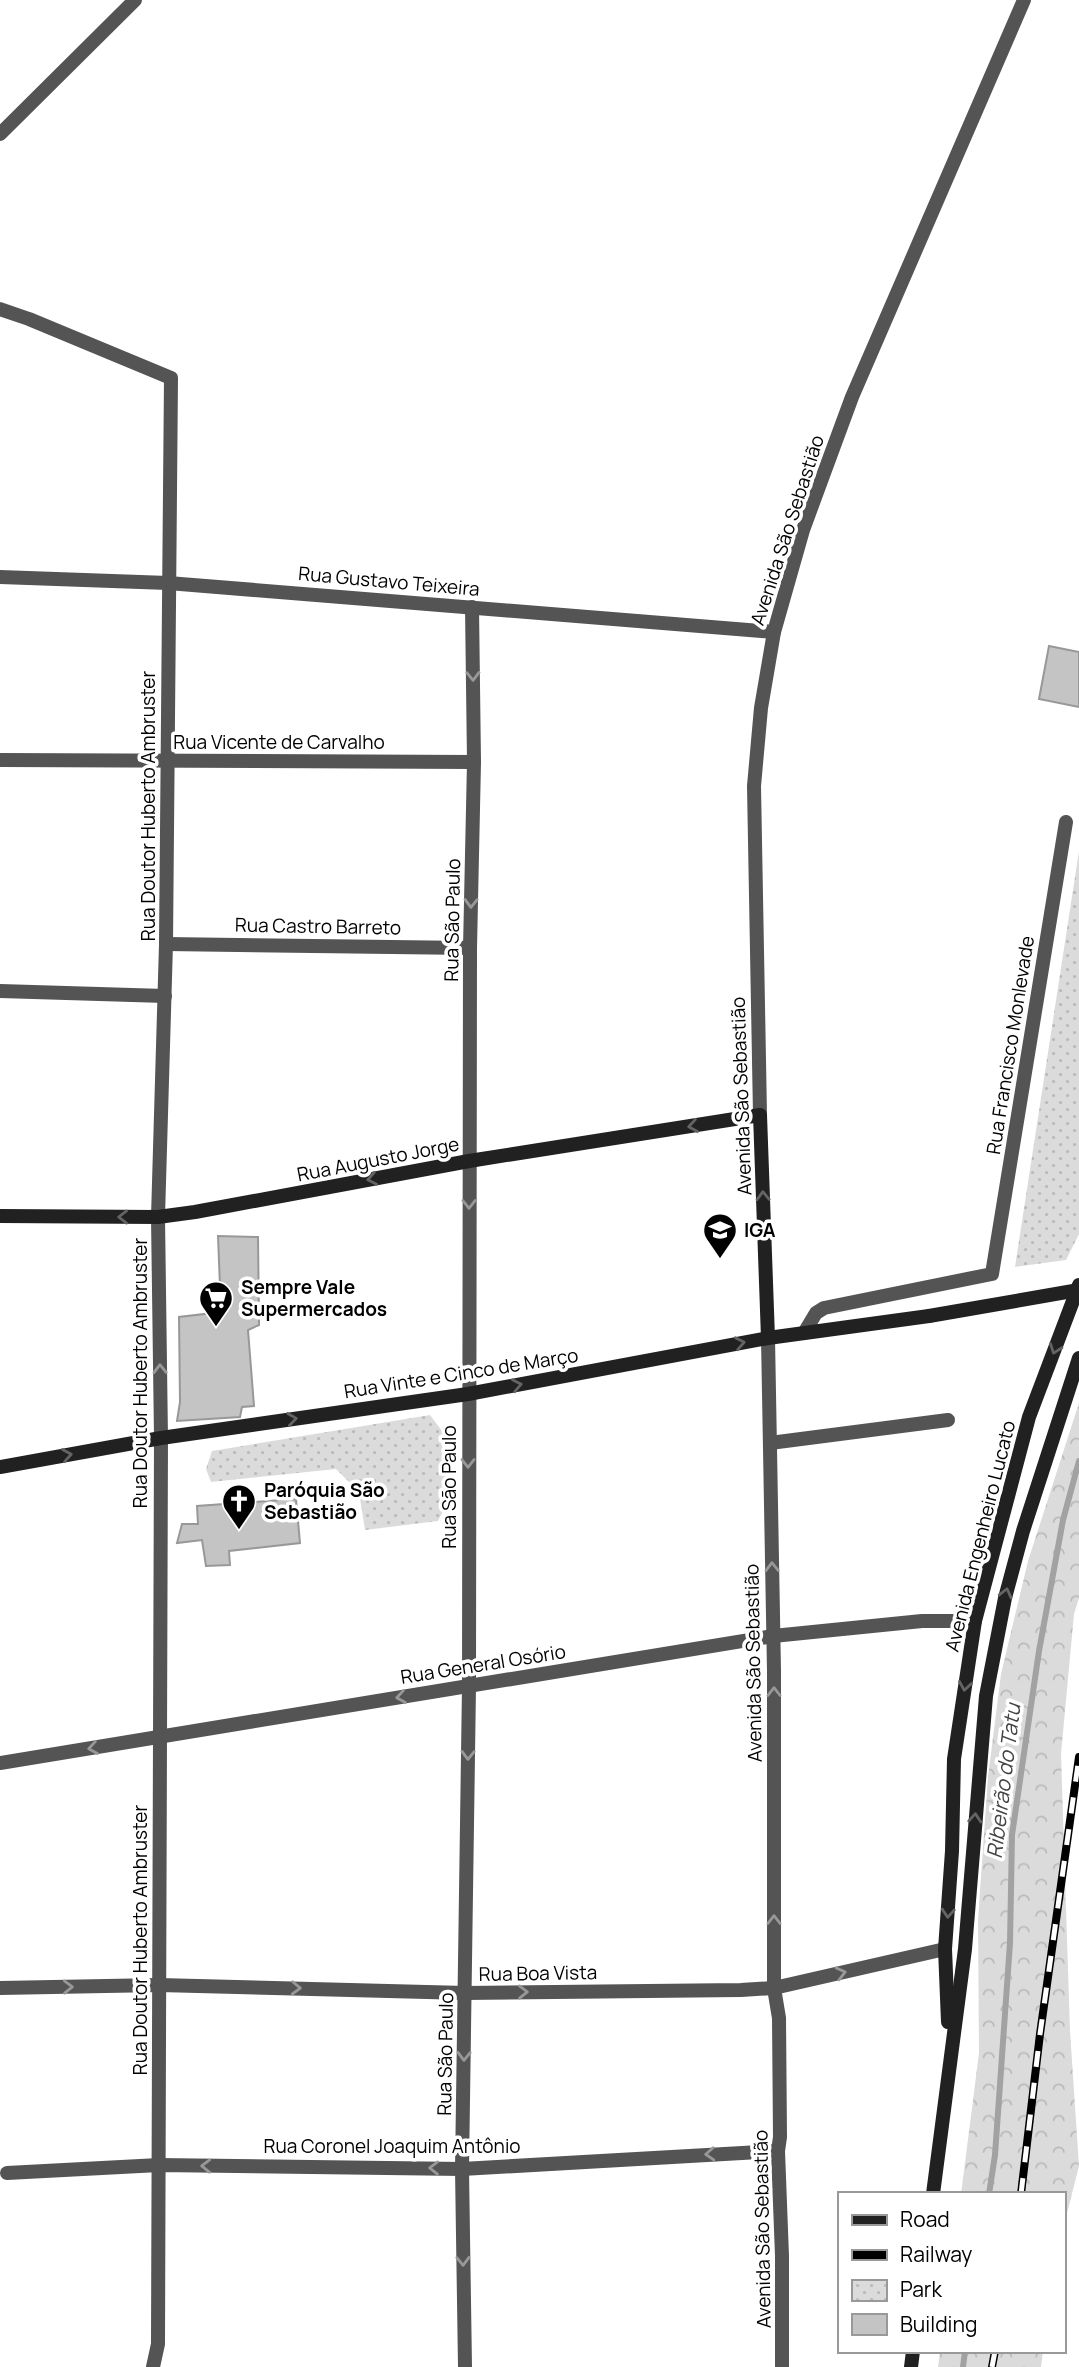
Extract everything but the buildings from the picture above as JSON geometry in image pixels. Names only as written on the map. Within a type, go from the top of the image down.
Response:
[{"type":"main road","name":"Rua Augusto Jorge","points":[[0,1216],[158,1217],[209,1210],[469,1161],[761,1115]]},
{"type":"main road","name":"Avenida São Sebastião","points":[[761,1115],[768,1338]]},
{"type":"main road","name":"Avenida Engenheiro Lucato","points":[[950,2057],[945,1949],[954,1759],[975,1621],[1030,1416],[1079,1285]]},
{"type":"main road","name":"Rua Vinte e Cinco de Março","points":[[0,1467],[161,1438],[468,1394],[768,1338],[929,1316],[1079,1290]]},
{"type":"main road","name":"Avenida Engenheiro Lucato","points":[[933,2192],[965,1949],[986,1696],[1005,1598],[1023,1531],[1079,1358]]},
{"type":"main road","points":[[975,1621],[982,1629],[987,1642],[986,1696]]},
{"type":"main road","points":[[945,1949],[965,1949]]},
{"type":"street","points":[[0,134],[135,0]]},
{"type":"street","name":"Avenida São Sebastião","points":[[761,1115],[754,786],[761,708],[774,632],[803,530],[852,397],[1024,0]]},
{"type":"street","name":"Rua Doutor Huberto Ambruster","points":[[0,309],[172,378],[166,944],[158,1217],[161,1438],[159,2165],[158,2344],[153,2367]]},
{"type":"street","name":"Rua Gustavo Teixeira","points":[[0,577],[168,583],[774,632]]},
{"type":"street","name":"Rua São Paulo","points":[[465,2367],[462,2169],[469,1686],[470,948],[474,762],[472,607]]},
{"type":"street","name":"Rua Vicente de Carvalho","points":[[0,760],[474,762]]},
{"type":"street","name":"Rua Francisco Monlevade","points":[[804,1333],[816,1313],[824,1308],[992,1274],[1066,822]]},
{"type":"street","name":"Rua Castro Barreto","points":[[166,944],[470,948]]},
{"type":"street","points":[[0,990],[165,996]]},
{"type":"street","name":"Avenida São Sebastião","points":[[768,1338],[773,1636],[774,1988],[779,2018],[778,2151],[782,2367]]},
{"type":"street","points":[[769,1443],[948,1420]]},
{"type":"street","name":"Rua General Osório","points":[[0,1763],[773,1636],[922,1621],[975,1621]]},
{"type":"street","name":"Rua Boa Vista","points":[[0,1988],[159,1984],[466,1993],[774,1988],[945,1949]]},
{"type":"street","name":"Rua Coronel Joaquim Antônio","points":[[7,2173],[159,2165],[462,2169],[778,2151]]},
{"type":"green space","points":[[1079,851],[1079,1234],[1066,1260],[1015,1267]]},
{"type":"green space","points":[[1079,1403],[1079,1598],[1074,1614],[1061,1754],[1070,2031],[1079,2166],[1065,2221],[1065,2192],[961,2192],[979,2053],[978,1920],[988,1777],[1001,1674],[1028,1561]]},
{"type":"green space","points":[[430,1415],[445,1435],[446,1505],[438,1521],[365,1530],[359,1492],[336,1469],[211,1482],[206,1469],[212,1451]]},
{"type":"green space","points":[[940,2353],[1043,2353],[1041,2367],[938,2367]]},
{"type":"waterway","name":"Ribeirão do Tatu","points":[[989,2192],[995,2155],[1010,1943],[1012,1835],[1039,1651],[1063,1520],[1079,1461]]},
{"type":"waterway","name":"Ribeirão do Tatu","points":[[963,2367],[965,2353]]},
{"type":"railway","points":[[1021,2192],[1040,2034],[1079,1757]]},
{"type":"railway","points":[[992,2367],[995,2353]]},
{"type":"place","name":"IGA","points":[[720,1260]]},
{"type":"place","name":"Sempre Vale Supermercados","points":[[216,1328]]},
{"type":"place","name":"Paróquia São Sebastião","points":[[239,1531]]}]
